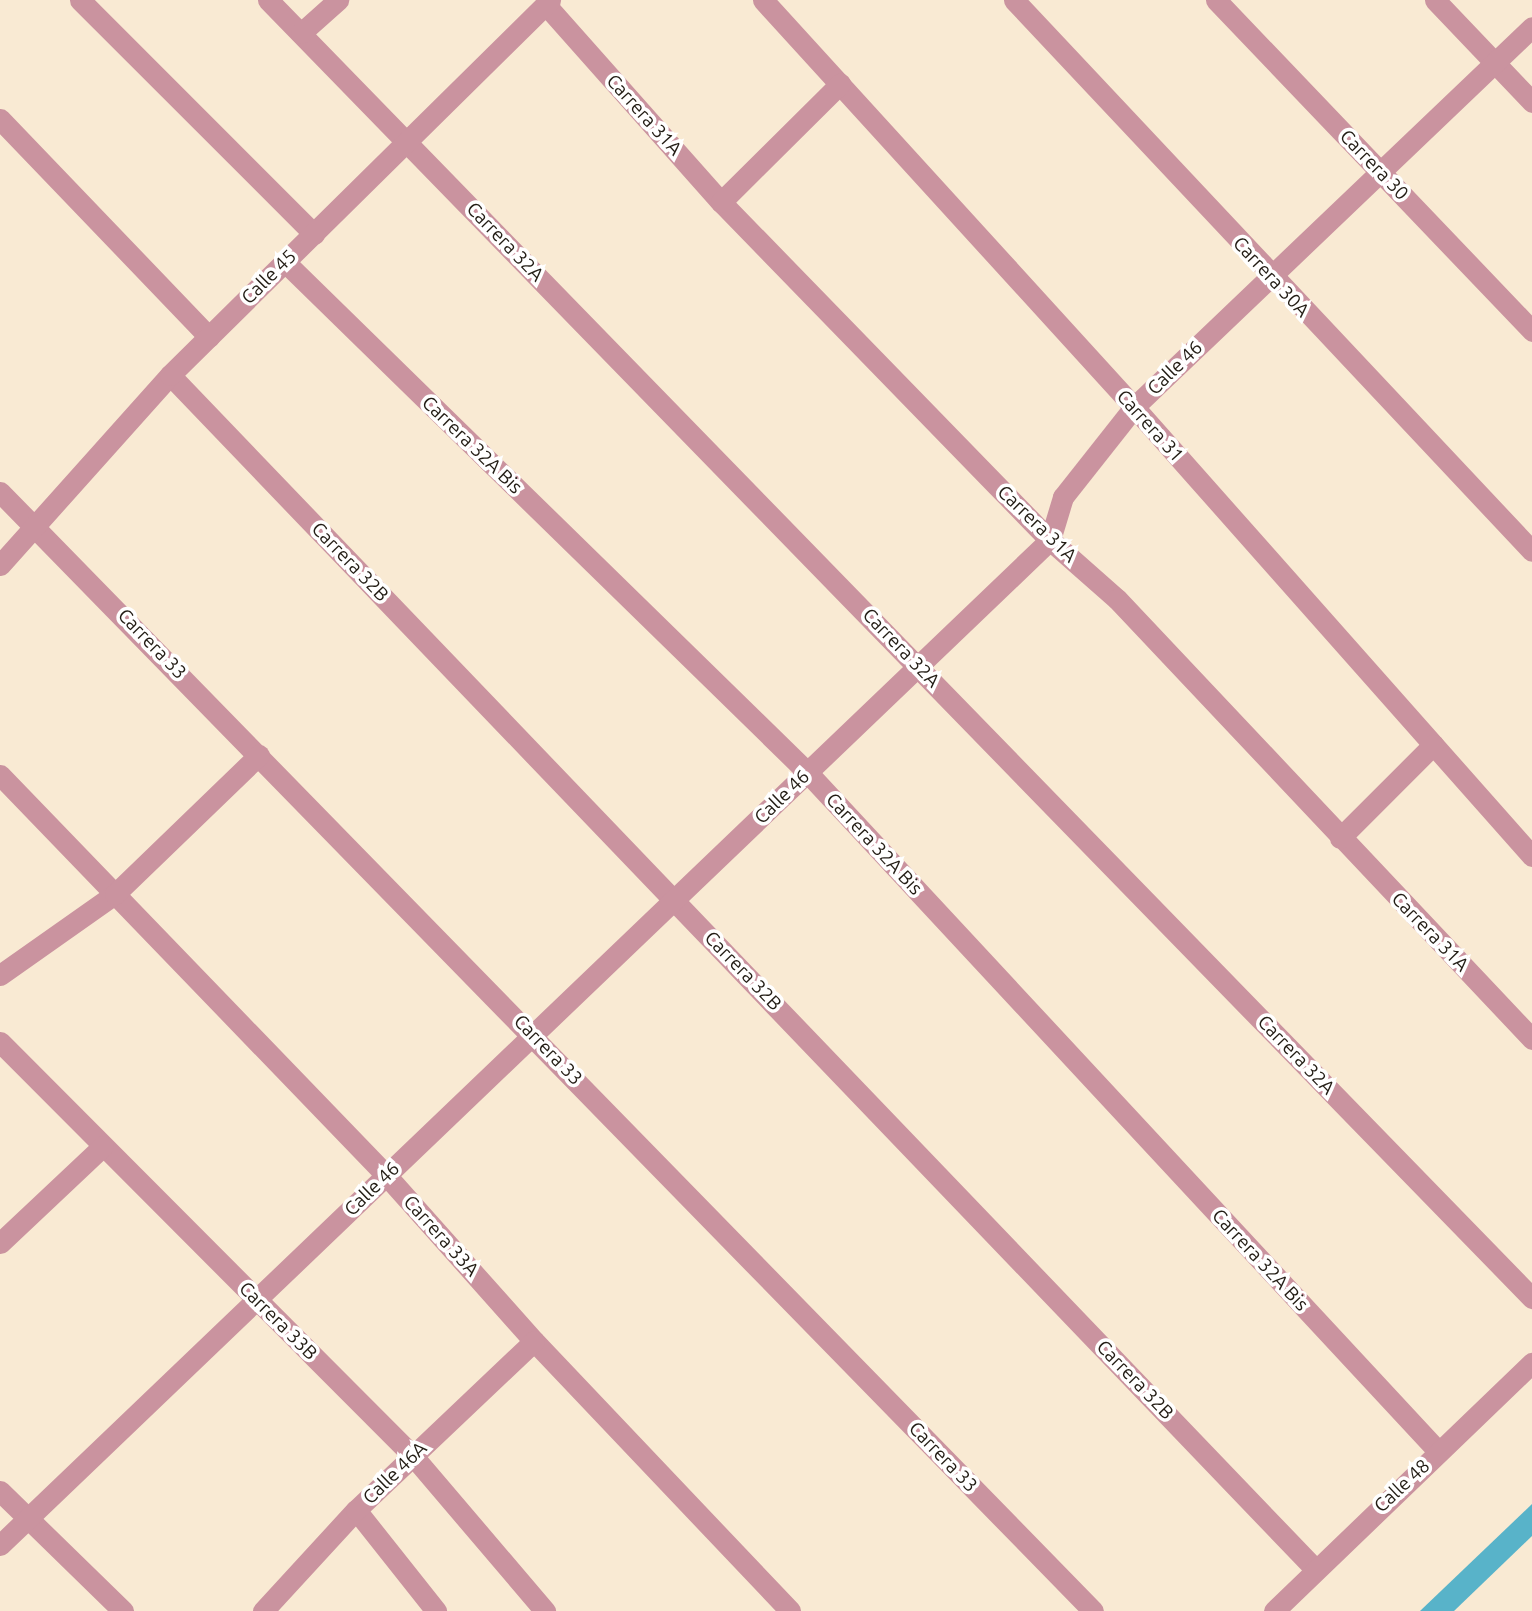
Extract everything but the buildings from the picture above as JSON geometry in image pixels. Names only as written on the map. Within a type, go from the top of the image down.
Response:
[{"type":"street","points":[[80,0],[314,234]]},
{"type":"street","name":"Carrera 32A","points":[[268,0],[1532,1298]]},
{"type":"street","points":[[301,33],[338,0]]},
{"type":"street","name":"Carrera 31","points":[[763,0],[1134,407],[1532,856]]},
{"type":"street","name":"Carrera 30A","points":[[1014,0],[1270,277],[1532,551]]},
{"type":"street","name":"Carrera 30","points":[[1216,0],[1532,331]]},
{"type":"street","points":[[1435,0],[1532,102]]},
{"type":"street","name":"Calle 45","points":[[0,565],[170,375],[548,2]]},
{"type":"street","name":"Carrera 31A","points":[[548,2],[721,202],[1050,540],[1117,599],[1532,1039]]},
{"type":"street","name":"Calle 46","points":[[0,1545],[1050,540],[1063,497],[1134,407],[1532,27]]},
{"type":"street","points":[[721,202],[840,84]]},
{"type":"street","points":[[0,119],[209,337]]},
{"type":"street","name":"Carrera 32A Bis","points":[[285,262],[807,772],[1438,1451]]},
{"type":"street","name":"Carrera 32B","points":[[170,375],[1314,1568]]},
{"type":"street","name":"Carrera 33","points":[[0,492],[1093,1611]]},
{"type":"street","points":[[1340,838],[1433,745]]},
{"type":"street","points":[[0,975],[115,894],[259,755]]},
{"type":"street","name":"Carrera 33A","points":[[0,775],[386,1175],[534,1341],[790,1611]]},
{"type":"street","name":"Carrera 33B","points":[[0,1042],[413,1456],[545,1611]]},
{"type":"street","points":[[0,1243],[103,1146]]},
{"type":"street","name":"Calle 46A","points":[[263,1611],[356,1510],[534,1341]]},
{"type":"street","name":"Calle 48","points":[[1274,1611],[1314,1568],[1532,1363]]},
{"type":"street","points":[[0,1491],[123,1611]]},
{"type":"street","points":[[356,1510],[436,1611]]},
{"type":"water","points":[[1532,1504],[1532,1536],[1454,1611],[1420,1611]]}]
